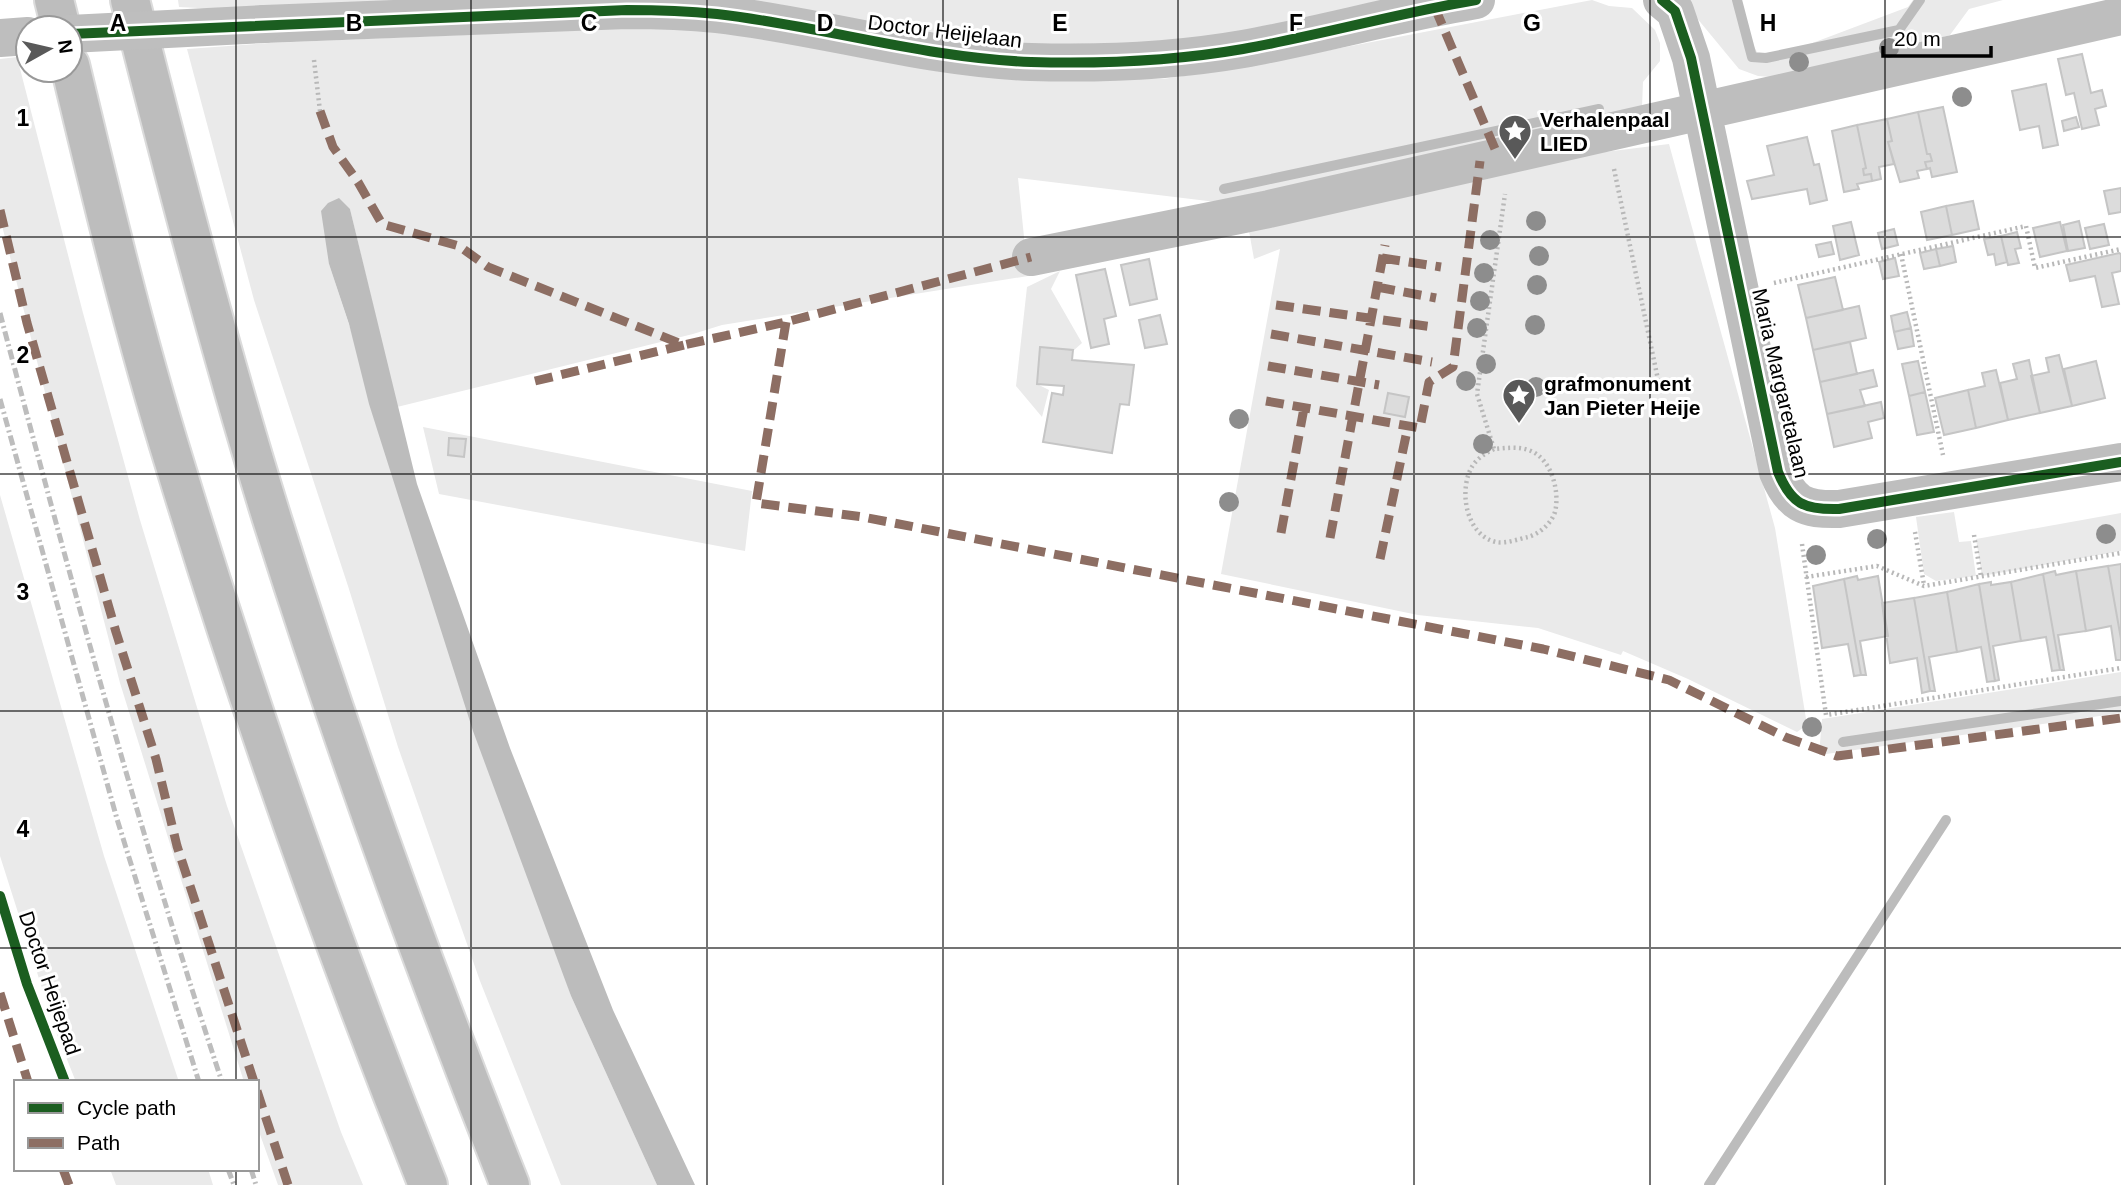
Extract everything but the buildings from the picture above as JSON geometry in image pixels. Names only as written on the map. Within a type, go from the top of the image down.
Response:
[{"type":"highway","points":[[130,0],[217,331],[276,531],[358,780],[439,1006],[510,1185]]},
{"type":"highway","points":[[75,84],[116,256],[174,464],[271,766],[378,1060],[428,1185]]},
{"type":"street","name":"Doctor Heijelaan","points":[[84,33],[626,10],[678,11],[770,22],[868,42],[978,58],[1063,62],[1161,59],[1217,53],[1476,0]]},
{"type":"street","points":[[1662,0],[1675,11],[1691,58],[1703,110]]},
{"type":"street","points":[[1031,257],[1269,209],[2121,16]]},
{"type":"street","name":"Maria Margaretalaan","points":[[1703,110],[1778,472],[1786,492],[1807,507],[1839,509],[2121,462]]},
{"type":"path","points":[[312,48],[320,111]]},
{"type":"path","points":[[1605,132],[1661,394]]},
{"type":"path","points":[[1494,449],[1477,394],[1510,154]]},
{"type":"path","points":[[1763,285],[2026,226],[2035,268],[2121,249]]},
{"type":"path","points":[[1901,254],[1944,456]]},
{"type":"path","points":[[1519,447],[1534,452],[1544,461],[1553,478],[1556,489],[1555,512],[1549,523],[1535,535],[1497,542],[1484,536],[1473,522],[1465,503],[1465,486],[1472,467],[1481,456],[1494,449],[1519,447]]},
{"type":"path","points":[[1909,497],[1924,586]]},
{"type":"path","points":[[1807,507],[1800,527],[1826,716],[2121,668]]},
{"type":"path","points":[[1974,535],[1981,577]]},
{"type":"path","points":[[1807,577],[1877,566],[1924,586],[2121,553]]},
{"type":"shaded area","points":[[178,0],[458,0],[257,11],[179,7]]},
{"type":"shaded area","points":[[743,0],[1401,0],[1229,40],[1011,46]]},
{"type":"shaded area","points":[[1592,0],[1609,6],[1632,8],[1655,30],[1660,43],[1660,61],[1643,82],[1642,107],[1216,202],[1018,178],[1028,276],[722,325],[397,407],[350,209],[329,264],[571,996],[657,1185],[561,1185],[480,981],[398,747],[254,300],[187,49],[269,43],[650,27],[728,30],[1067,77],[1163,79],[1236,68]]},
{"type":"shaded area","points":[[1682,0],[1734,0],[1739,17],[1762,62],[1908,7],[1913,0],[2003,0],[1969,9],[1950,35],[1883,56],[1785,78],[1758,76],[1739,69]]},
{"type":"shaded area","points":[[14,57],[14,84],[24,84],[140,520],[227,806],[341,1132],[363,1185],[278,1185],[259,1132],[259,1080],[243,1080],[120,683],[0,218],[0,59]]},
{"type":"shaded area","points":[[1669,144],[1775,528],[1807,725],[1797,732],[1623,651],[1621,655],[1538,628],[1418,615],[1221,574],[1280,249],[1254,259],[1249,231],[1532,161]]},
{"type":"shaded area","points":[[339,198],[350,209],[417,484],[510,748],[613,1010],[695,1185],[657,1185],[571,996],[473,731],[369,404],[349,324],[329,264],[321,211],[328,203]]},
{"type":"shaded area","points":[[1060,271],[1051,289],[1082,343],[1073,351],[1040,348],[1037,384],[1049,390],[1042,417],[1016,386],[1027,287]]},
{"type":"shaded area","points":[[423,427],[752,491],[745,551],[439,494]]},
{"type":"shaded area","points":[[0,495],[104,856],[178,1080],[75,1080],[56,1032],[0,856]]},
{"type":"shaded area","points":[[1954,512],[1959,542],[1971,541],[1976,576],[1936,581],[1924,574],[1916,517]]},
{"type":"shaded area","points":[[2121,513],[2121,551],[1982,576],[1976,539]]},
{"type":"shaded area","points":[[2121,672],[2121,713],[1819,755],[1822,719]]},
{"type":"shaded area","points":[[111,1171],[209,1171],[213,1185],[116,1185]]},
{"type":"waterway","points":[[1737,0],[1752,57],[1766,58],[1899,30],[1920,0]]},
{"type":"waterway","points":[[1224,189],[1599,109]]},
{"type":"waterway","points":[[1843,742],[2121,701]]},
{"type":"waterway","points":[[1709,1185],[1946,820]]},
{"type":"railway","points":[[0,313],[105,699],[161,891],[221,1080]]},
{"type":"railway","points":[[0,399],[117,819],[198,1080]]},
{"type":"railway","points":[[229,1171],[234,1185]]},
{"type":"railway","points":[[252,1171],[256,1185]]},
{"type":"marked path","points":[[1435,8],[1498,156]]},
{"type":"marked path","points":[[320,111],[333,147],[358,182],[382,224],[459,246],[488,267],[684,345],[786,322],[1031,257]]},
{"type":"marked path","points":[[1266,401],[1420,428],[1429,382],[1453,367],[1480,161]]},
{"type":"marked path","points":[[0,210],[27,323],[116,632],[156,759],[177,846],[253,1080]]},
{"type":"marked path","points":[[1330,538],[1385,245]]},
{"type":"marked path","points":[[1382,258],[1441,267]]},
{"type":"marked path","points":[[1377,287],[1436,298]]},
{"type":"marked path","points":[[1276,305],[1433,327]]},
{"type":"marked path","points":[[786,322],[756,503],[863,517],[1543,649],[1669,680],[1785,737],[1837,756],[2121,718]]},
{"type":"marked path","points":[[1271,334],[1432,362]]},
{"type":"marked path","points":[[535,381],[684,345]]},
{"type":"marked path","points":[[1268,366],[1379,385]]},
{"type":"marked path","points":[[1281,533],[1304,408]]},
{"type":"marked path","points":[[1380,559],[1408,426]]},
{"type":"marked path","points":[[0,993],[27,1080]]},
{"type":"marked path","points":[[259,1097],[288,1185]]},
{"type":"marked path","points":[[64,1171],[69,1185]]},
{"type":"cycle path","points":[[84,33],[661,10],[756,19],[952,55],[1031,62],[1111,62],[1164,59],[1243,49],[1476,0]]},
{"type":"cycle path","points":[[1662,0],[1675,11],[1691,58],[1778,472],[1794,498],[1808,506],[1839,509],[2121,462]]},
{"type":"cycle path","name":"Doctor Heijepad","points":[[0,896],[27,984],[64,1080]]},
{"type":"place","name":"Verhalenpaal LIED","points":[[1515,161]]},
{"type":"place","name":"grafmonument Jan Pieter Heije","points":[[1519,425]]}]
